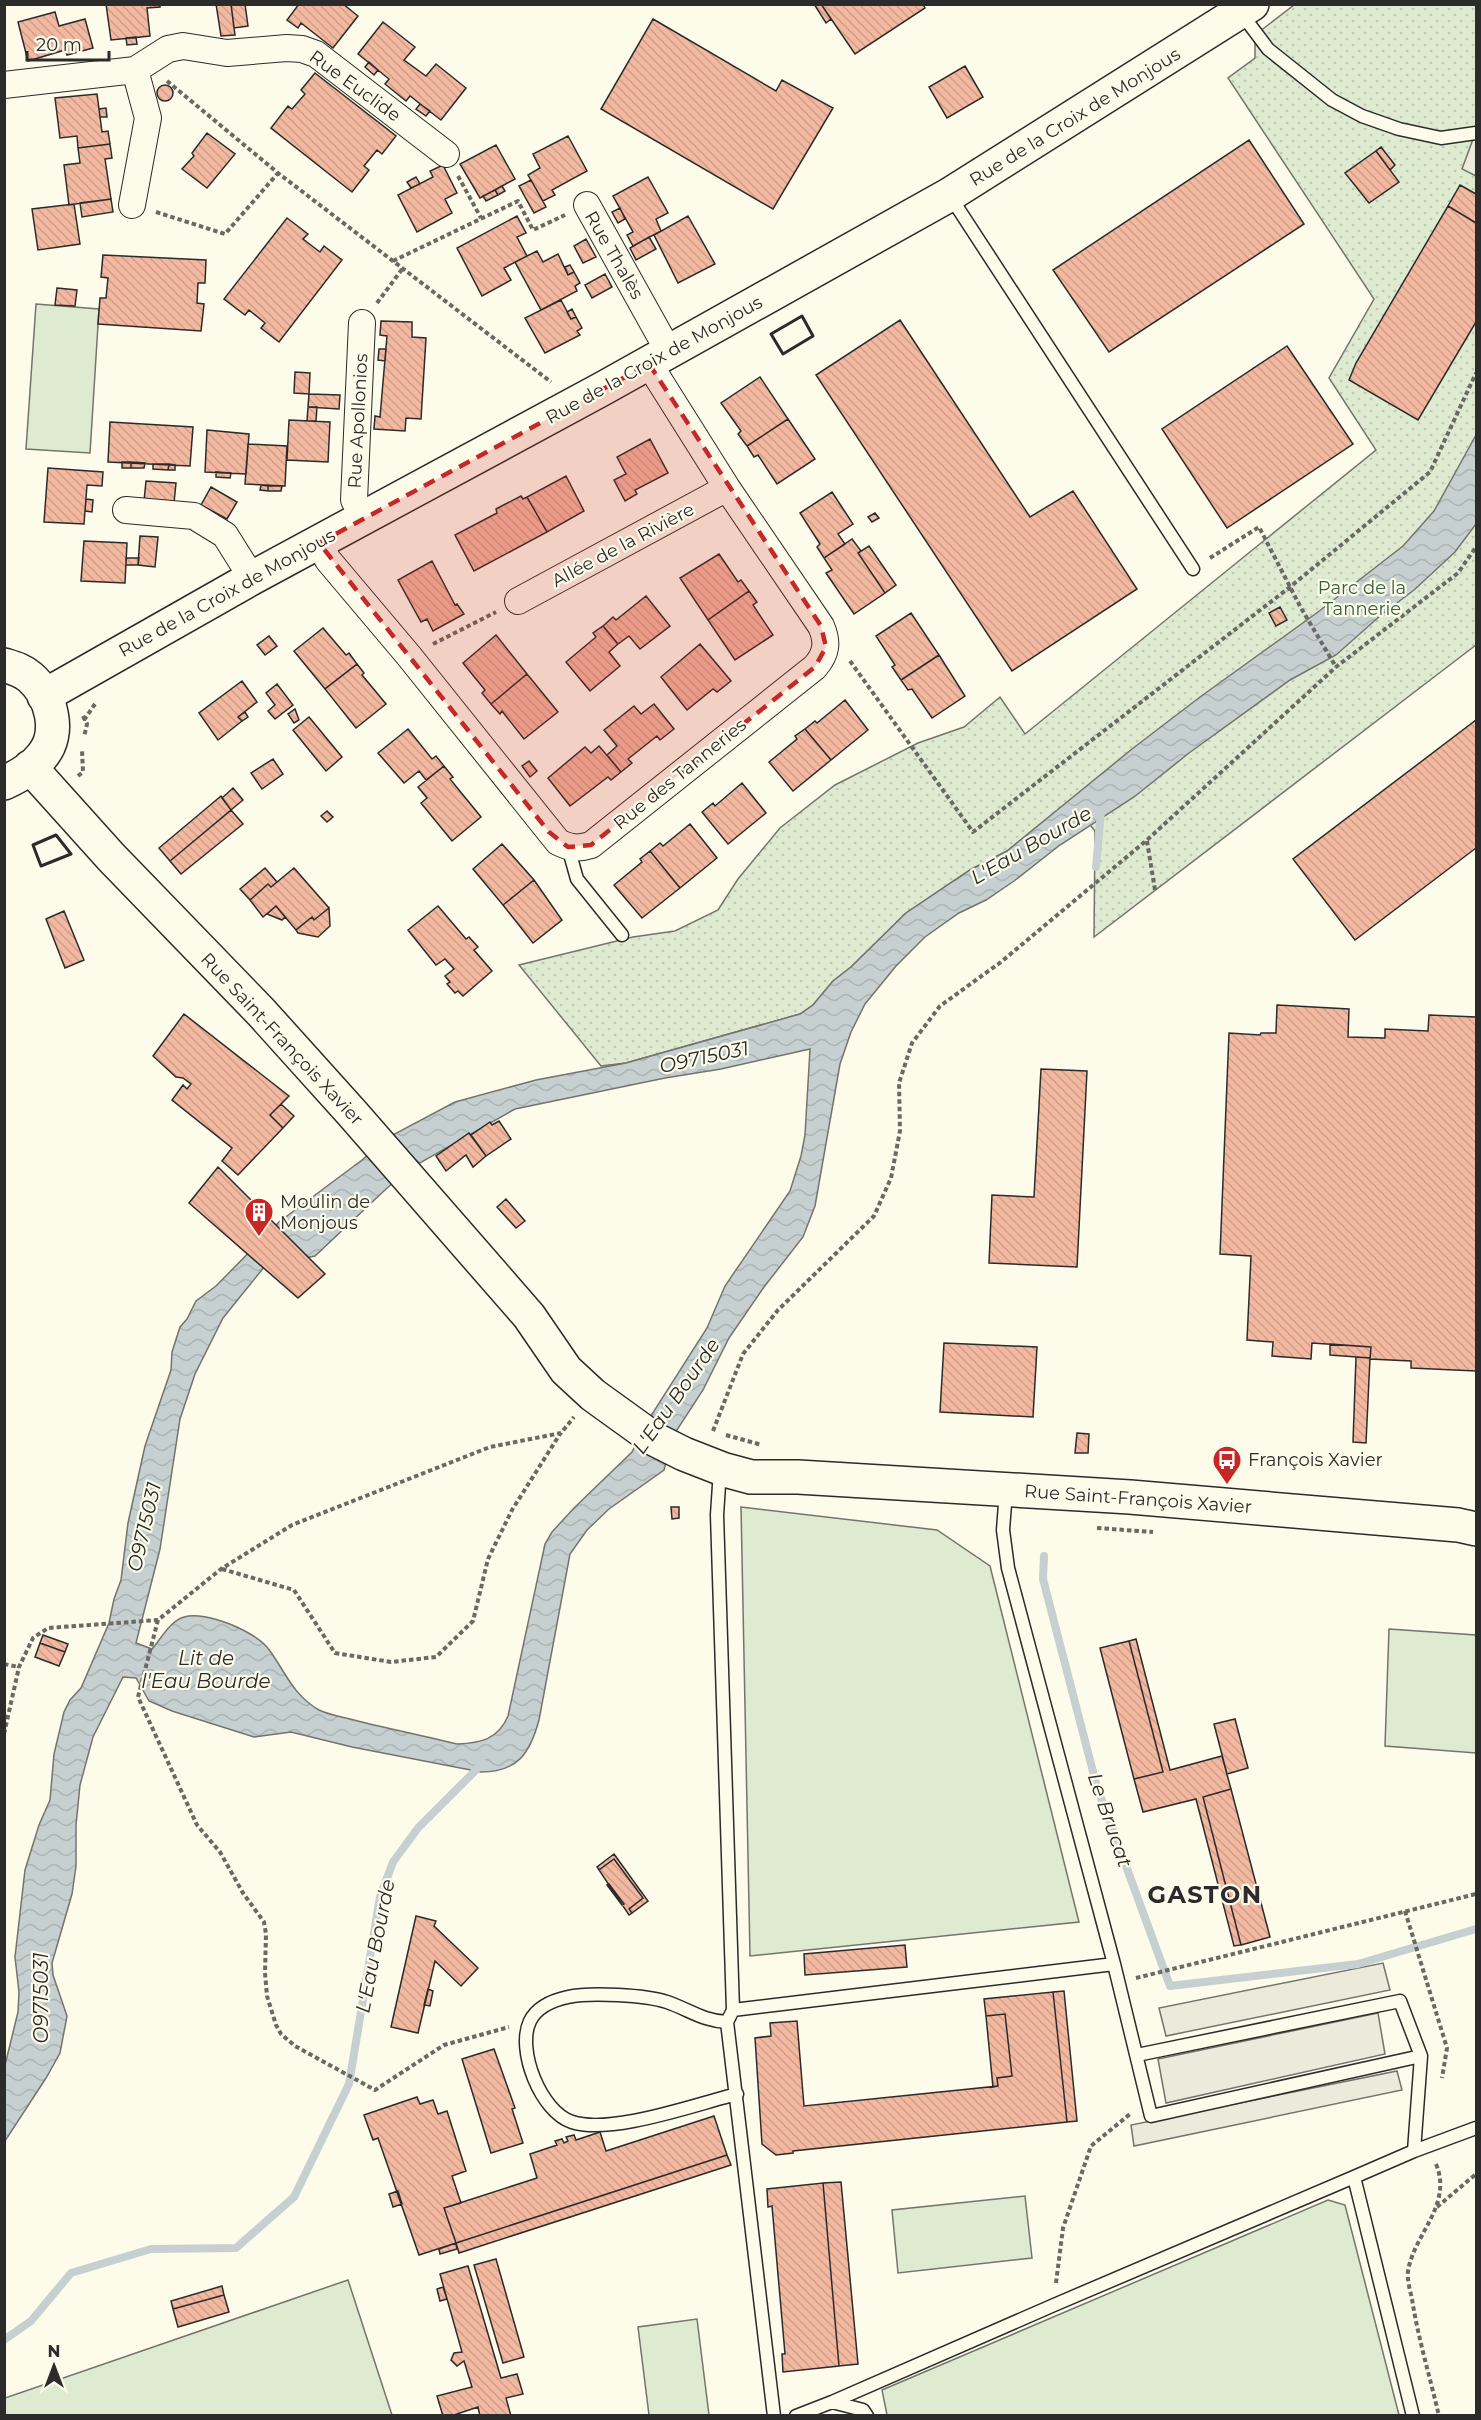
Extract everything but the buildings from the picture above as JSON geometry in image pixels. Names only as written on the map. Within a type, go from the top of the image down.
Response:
[{"type":"street","name":"Rue de la Croix de Monjous","points":[[45,696],[252,578],[659,358],[950,195],[1246,9]]},
{"type":"street","name":"Rue Euclide","points":[[4,85],[135,70],[168,49],[183,46],[227,53],[302,49],[316,54],[446,154]]},
{"type":"street","points":[[132,205],[148,118],[135,70]]},
{"type":"street","name":"Rue Thalès","points":[[587,205],[659,358]]},
{"type":"street","name":"Rue Apollonios","points":[[362,323],[354,500],[363,517]]},
{"type":"street","points":[[659,358],[727,488],[821,626],[826,647]]},
{"type":"street","name":"Allée de la Rivière","points":[[518,601],[727,488]]},
{"type":"street","points":[[126,510],[194,516],[225,535],[252,578]]},
{"type":"street","points":[[319,543],[328,560],[409,656],[549,832],[558,842],[568,847]]},
{"type":"street","name":"Rue des Tanneries","points":[[568,847],[580,849],[591,845],[816,667],[826,647]]},
{"type":"street","points":[[4,665],[29,675],[45,696],[51,712],[53,728],[50,745],[42,757],[17,775]]},
{"type":"street","name":"Rue Saint-François Xavier","points":[[17,775],[111,857],[261,1012],[529,1316],[566,1370],[628,1411],[654,1439],[697,1441],[798,1476]]},
{"type":"street","name":"Rue Saint-François Xavier","points":[[697,1441],[725,1470],[751,1477],[798,1476],[1164,1500],[1476,1529]]},
{"type":"lane","points":[[1246,9],[1268,49],[1332,100],[1362,116],[1399,129],[1441,138],[1476,133]]},
{"type":"lane","points":[[950,195],[1193,569]]},
{"type":"lane","points":[[568,847],[577,879],[622,935]]},
{"type":"lane","points":[[725,1470],[719,1485],[717,1515],[733,2010],[727,2022],[774,2415]]},
{"type":"lane","points":[[1006,1490],[1003,1530],[1008,1568],[1119,1982],[1151,2116],[1421,2056]]},
{"type":"lane","points":[[733,2010],[1114,1964]]},
{"type":"lane","points":[[727,2022],[711,2022],[666,2002],[608,1995],[570,1996],[551,2002],[537,2012],[530,2021],[526,2040],[528,2058],[536,2082],[547,2102],[558,2115],[571,2122],[612,2124],[737,2094]]},
{"type":"lane","points":[[1137,2055],[1400,2001],[1421,2056],[1414,2151]]},
{"type":"lane","points":[[796,2415],[832,2402],[1414,2151],[1476,2128]]},
{"type":"lane","points":[[1354,2177],[1413,2415]]},
{"type":"lane","points":[[832,2402],[863,2410],[867,2415]]},
{"type":"path","points":[[135,70],[165,78],[278,173],[577,402]]},
{"type":"path","points":[[393,261],[481,218],[446,154]]},
{"type":"path","points":[[132,205],[225,234],[278,173]]},
{"type":"path","name":"Rue Thalès","points":[[481,218],[518,201],[533,230],[587,205]]},
{"type":"path","points":[[362,323],[403,268]]},
{"type":"path","points":[[826,647],[840,647],[973,832],[1290,587],[1430,472],[1476,373]]},
{"type":"path","points":[[1193,569],[1259,527],[1301,608],[1336,667]]},
{"type":"path","points":[[697,1441],[743,1354],[778,1310],[874,1216],[891,1178],[900,1131],[899,1083],[912,1043],[940,1006],[1001,962],[1147,840],[1336,667],[1458,573],[1476,547]]},
{"type":"path","points":[[409,656],[518,601]]},
{"type":"path","points":[[78,737],[85,718],[98,702]]},
{"type":"path","points":[[1147,840],[1155,890]]},
{"type":"path","points":[[221,1569],[294,1590],[335,1653],[391,1662],[436,1657],[473,1621],[488,1559],[512,1510],[561,1433],[575,1416]]},
{"type":"path","points":[[4,1734],[19,1667],[33,1638],[48,1628],[158,1620],[221,1569],[292,1525],[490,1447],[561,1433]]},
{"type":"path","points":[[158,1620],[138,1697],[197,1825],[220,1852],[243,1893],[264,1922],[267,1996],[281,2034],[295,2046],[375,2090],[444,2045],[530,2021]]},
{"type":"path","points":[[4,1664],[19,1667]]},
{"type":"path","points":[[1119,1982],[1476,1893]]},
{"type":"path","points":[[1054,2305],[1063,2228],[1091,2146],[1126,2116],[1148,2103]]},
{"type":"path","points":[[1429,2146],[1441,2176],[1436,2208],[1413,2254],[1407,2273],[1414,2317],[1440,2415]]},
{"type":"path","points":[[1436,2208],[1476,2174]]},
{"type":"highlighted area","points":[[649,364],[821,626],[826,647],[815,667],[591,845],[568,847],[549,832],[319,543]]},
{"type":"green space","name":"Parc de la Tannerie","points":[[1294,5],[1476,5],[1476,645],[1094,937],[1095,831],[1070,800],[1007,851],[970,870],[906,913],[851,967],[833,981],[813,1005],[800,1014],[626,1063],[601,1066],[519,965],[633,937],[675,931],[718,910],[738,879],[780,828],[835,785],[918,743],[964,727],[1000,697],[1025,734],[1376,450],[1329,378],[1374,299],[1228,78],[1255,58],[1255,35]]},
{"type":"green space","points":[[36,304],[99,309],[90,453],[26,449]]},
{"type":"green space","points":[[741,1507],[937,1530],[990,1566],[1079,1922],[750,1956]]},
{"type":"green space","points":[[1389,1629],[1476,1635],[1476,1753],[1385,1746]]},
{"type":"green space","points":[[1025,2196],[1032,2258],[898,2273],[892,2210]]},
{"type":"green space","points":[[1328,2200],[1345,2205],[1399,2415],[887,2415],[882,2390]]},
{"type":"green space","points":[[348,2280],[392,2415],[5,2415],[5,2398]]},
{"type":"green space","points":[[697,2319],[709,2415],[649,2415],[638,2327]]},
{"type":"shaded area","points":[[1476,131],[1476,176],[1462,169]]},
{"type":"shaded area","points":[[1383,1963],[1390,1990],[1166,2036],[1159,2008]]},
{"type":"shaded area","points":[[1378,2013],[1385,2054],[1166,2103],[1158,2059]]},
{"type":"shaded area","points":[[1397,2071],[1402,2090],[1134,2146],[1131,2125]]},
{"type":"water","name":"Lit de l'Eau Bourde","points":[[1476,435],[1476,524],[1455,552],[1414,590],[1381,615],[1336,655],[1290,680],[1189,753],[1134,797],[1060,845],[986,900],[959,913],[925,937],[896,966],[865,1004],[851,1032],[840,1064],[815,1206],[803,1237],[764,1287],[729,1338],[703,1390],[673,1436],[664,1470],[609,1509],[587,1530],[570,1554],[539,1720],[531,1742],[520,1758],[504,1769],[481,1772],[352,1747],[291,1732],[254,1737],[172,1711],[149,1701],[136,1678],[123,1677],[93,1737],[80,1785],[76,1825],[76,1866],[72,1894],[52,1963],[53,1975],[67,2016],[60,2053],[5,2141],[5,2065],[18,2012],[19,1992],[15,1957],[25,1870],[39,1825],[50,1800],[54,1754],[64,1712],[70,1700],[81,1688],[109,1623],[121,1580],[128,1523],[145,1446],[171,1370],[172,1352],[180,1327],[196,1301],[216,1286],[279,1222],[362,1160],[387,1138],[455,1102],[536,1080],[626,1063],[800,1014],[813,1005],[833,981],[851,967],[906,913],[970,870],[1007,851],[1132,749],[1318,612],[1403,546],[1434,511]],"holes":[[[810,1049],[805,1135],[790,1191],[725,1286],[707,1328],[647,1422],[632,1452],[574,1508],[552,1532],[545,1544],[508,1716],[494,1735],[473,1743],[457,1744],[323,1712],[296,1691],[264,1644],[243,1630],[217,1620],[205,1617],[184,1617],[170,1626],[152,1649],[136,1643],[160,1549],[180,1419],[195,1374],[223,1318],[265,1266],[315,1256],[409,1169],[515,1109],[665,1078],[721,1069]]]},
{"type":"waterway","name":"Le Brucat","points":[[1096,867],[1101,811]]},
{"type":"waterway","name":"Le Brucat","points":[[1044,1556],[1043,1579],[1097,1787],[1170,1986],[1358,1964],[1476,1929]]},
{"type":"waterway","name":"L'Eau Bourde","points":[[4,2340],[31,2321],[71,2273],[151,2249],[236,2248],[294,2197],[349,2084],[380,1897],[393,1862],[418,1828],[483,1763]]},
{"type":"wall","points":[[802,316],[813,336],[783,354],[771,334],[802,316]]},
{"type":"wall","points":[[56,835],[71,854],[41,866],[33,845],[56,835]]},
{"type":"place","name":"Moulin de Monjous","points":[[259,1238]]},
{"type":"place","name":"François Xavier","points":[[1227,1486]]},
{"type":"district","name":"GASTON","points":[[1205,1895]]},
{"type":"water label","name":"O9715031","points":[[704,1057]]},
{"type":"water label","name":"O9715031","points":[[144,1527]]},
{"type":"water label","name":"O9715031","points":[[41,1998]]}]
